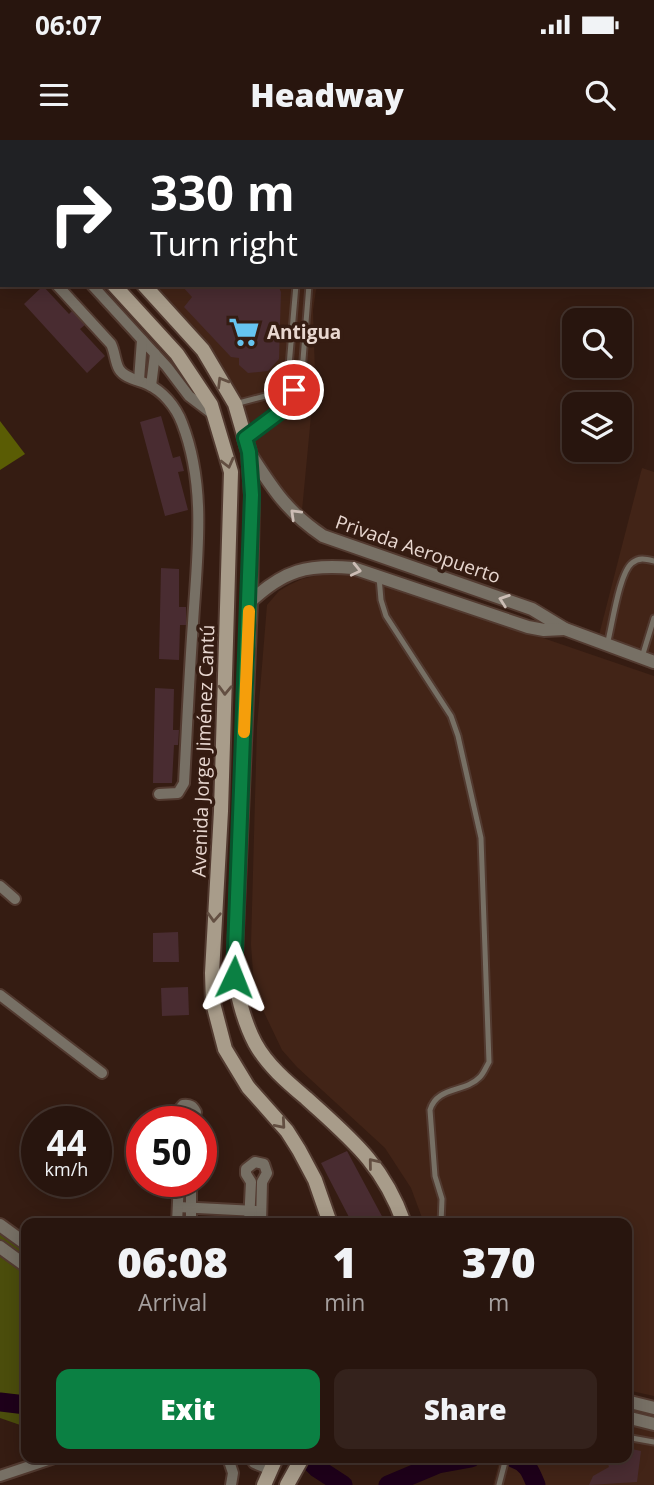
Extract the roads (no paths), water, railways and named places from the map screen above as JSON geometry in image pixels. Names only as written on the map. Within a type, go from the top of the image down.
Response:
[{"type":"main road","name":"Avenida Jorge Jiménez Cantú","points":[[116,287],[177,354],[211,405],[231,472],[221,811],[212,973],[215,1019],[225,1049],[248,1087],[287,1131],[299,1150],[315,1180],[328,1218]]},
{"type":"main road","name":"Avenida Jorge Jiménez Cantú","points":[[146,287],[203,350],[235,404],[247,445],[252,495],[250,602],[234,977],[241,1012],[256,1045],[276,1071],[350,1138],[377,1167],[394,1196],[402,1218]]},
{"type":"main road","points":[[287,1485],[299,1463]]},
{"type":"main road","points":[[264,1485],[274,1464]]},
{"type":"street","points":[[59,287],[111,344],[119,369],[125,376],[151,386],[164,396],[182,423],[198,487],[184,783],[178,793],[159,794]]},
{"type":"street","points":[[94,287],[189,396],[214,415]]},
{"type":"street","points":[[139,380],[142,340]]},
{"type":"street","points":[[151,386],[155,354]]},
{"type":"street","name":"Privada Aeropuerto","points":[[247,445],[278,498],[301,521],[323,537],[532,609],[565,629],[648,660]]},
{"type":"street","name":"Privada Aeropuerto","points":[[250,602],[270,583],[297,570],[330,566],[353,568],[528,627],[544,630],[565,629]]},
{"type":"street","points":[[0,886],[15,899]]},
{"type":"street","points":[[0,995],[102,1073]]},
{"type":"street","points":[[177,1218],[178,1197]]},
{"type":"street","points":[[191,1197],[191,1218]]},
{"type":"street","points":[[178,1207],[257,1215]]},
{"type":"street","points":[[0,1226],[21,1241]]},
{"type":"street","points":[[0,1247],[21,1262]]},
{"type":"street","points":[[632,1402],[654,1408]]},
{"type":"street","points":[[632,1418],[654,1424]]},
{"type":"street","points":[[0,1476],[39,1463]]},
{"type":"street","points":[[230,1463],[233,1473],[231,1485]]},
{"type":"street","points":[[254,1463],[274,1464]]},
{"type":"lane","points":[[235,404],[269,395],[289,366],[296,287]]},
{"type":"lane","points":[[247,445],[285,408],[302,372],[309,287]]},
{"type":"lane","points":[[607,645],[622,582],[629,565],[637,559],[654,561]]},
{"type":"lane","points":[[379,577],[386,616],[451,716],[481,838],[489,1062],[482,1076],[470,1085],[441,1094],[432,1101],[430,1110],[433,1163],[442,1199],[442,1218]]},
{"type":"lane","points":[[648,660],[654,618]]},
{"type":"lane","points":[[632,1438],[654,1442]]},
{"type":"lane","points":[[499,1485],[505,1463]]},
{"type":"waterway","points":[[0,1402],[21,1404]]},
{"type":"waterway","points":[[312,1463],[343,1485]]},
{"type":"waterway","points":[[388,1485],[444,1463]]},
{"type":"waterway","points":[[522,1463],[531,1473],[536,1485]]},
{"type":"place","name":"Antigua","points":[[244,332]]}]
